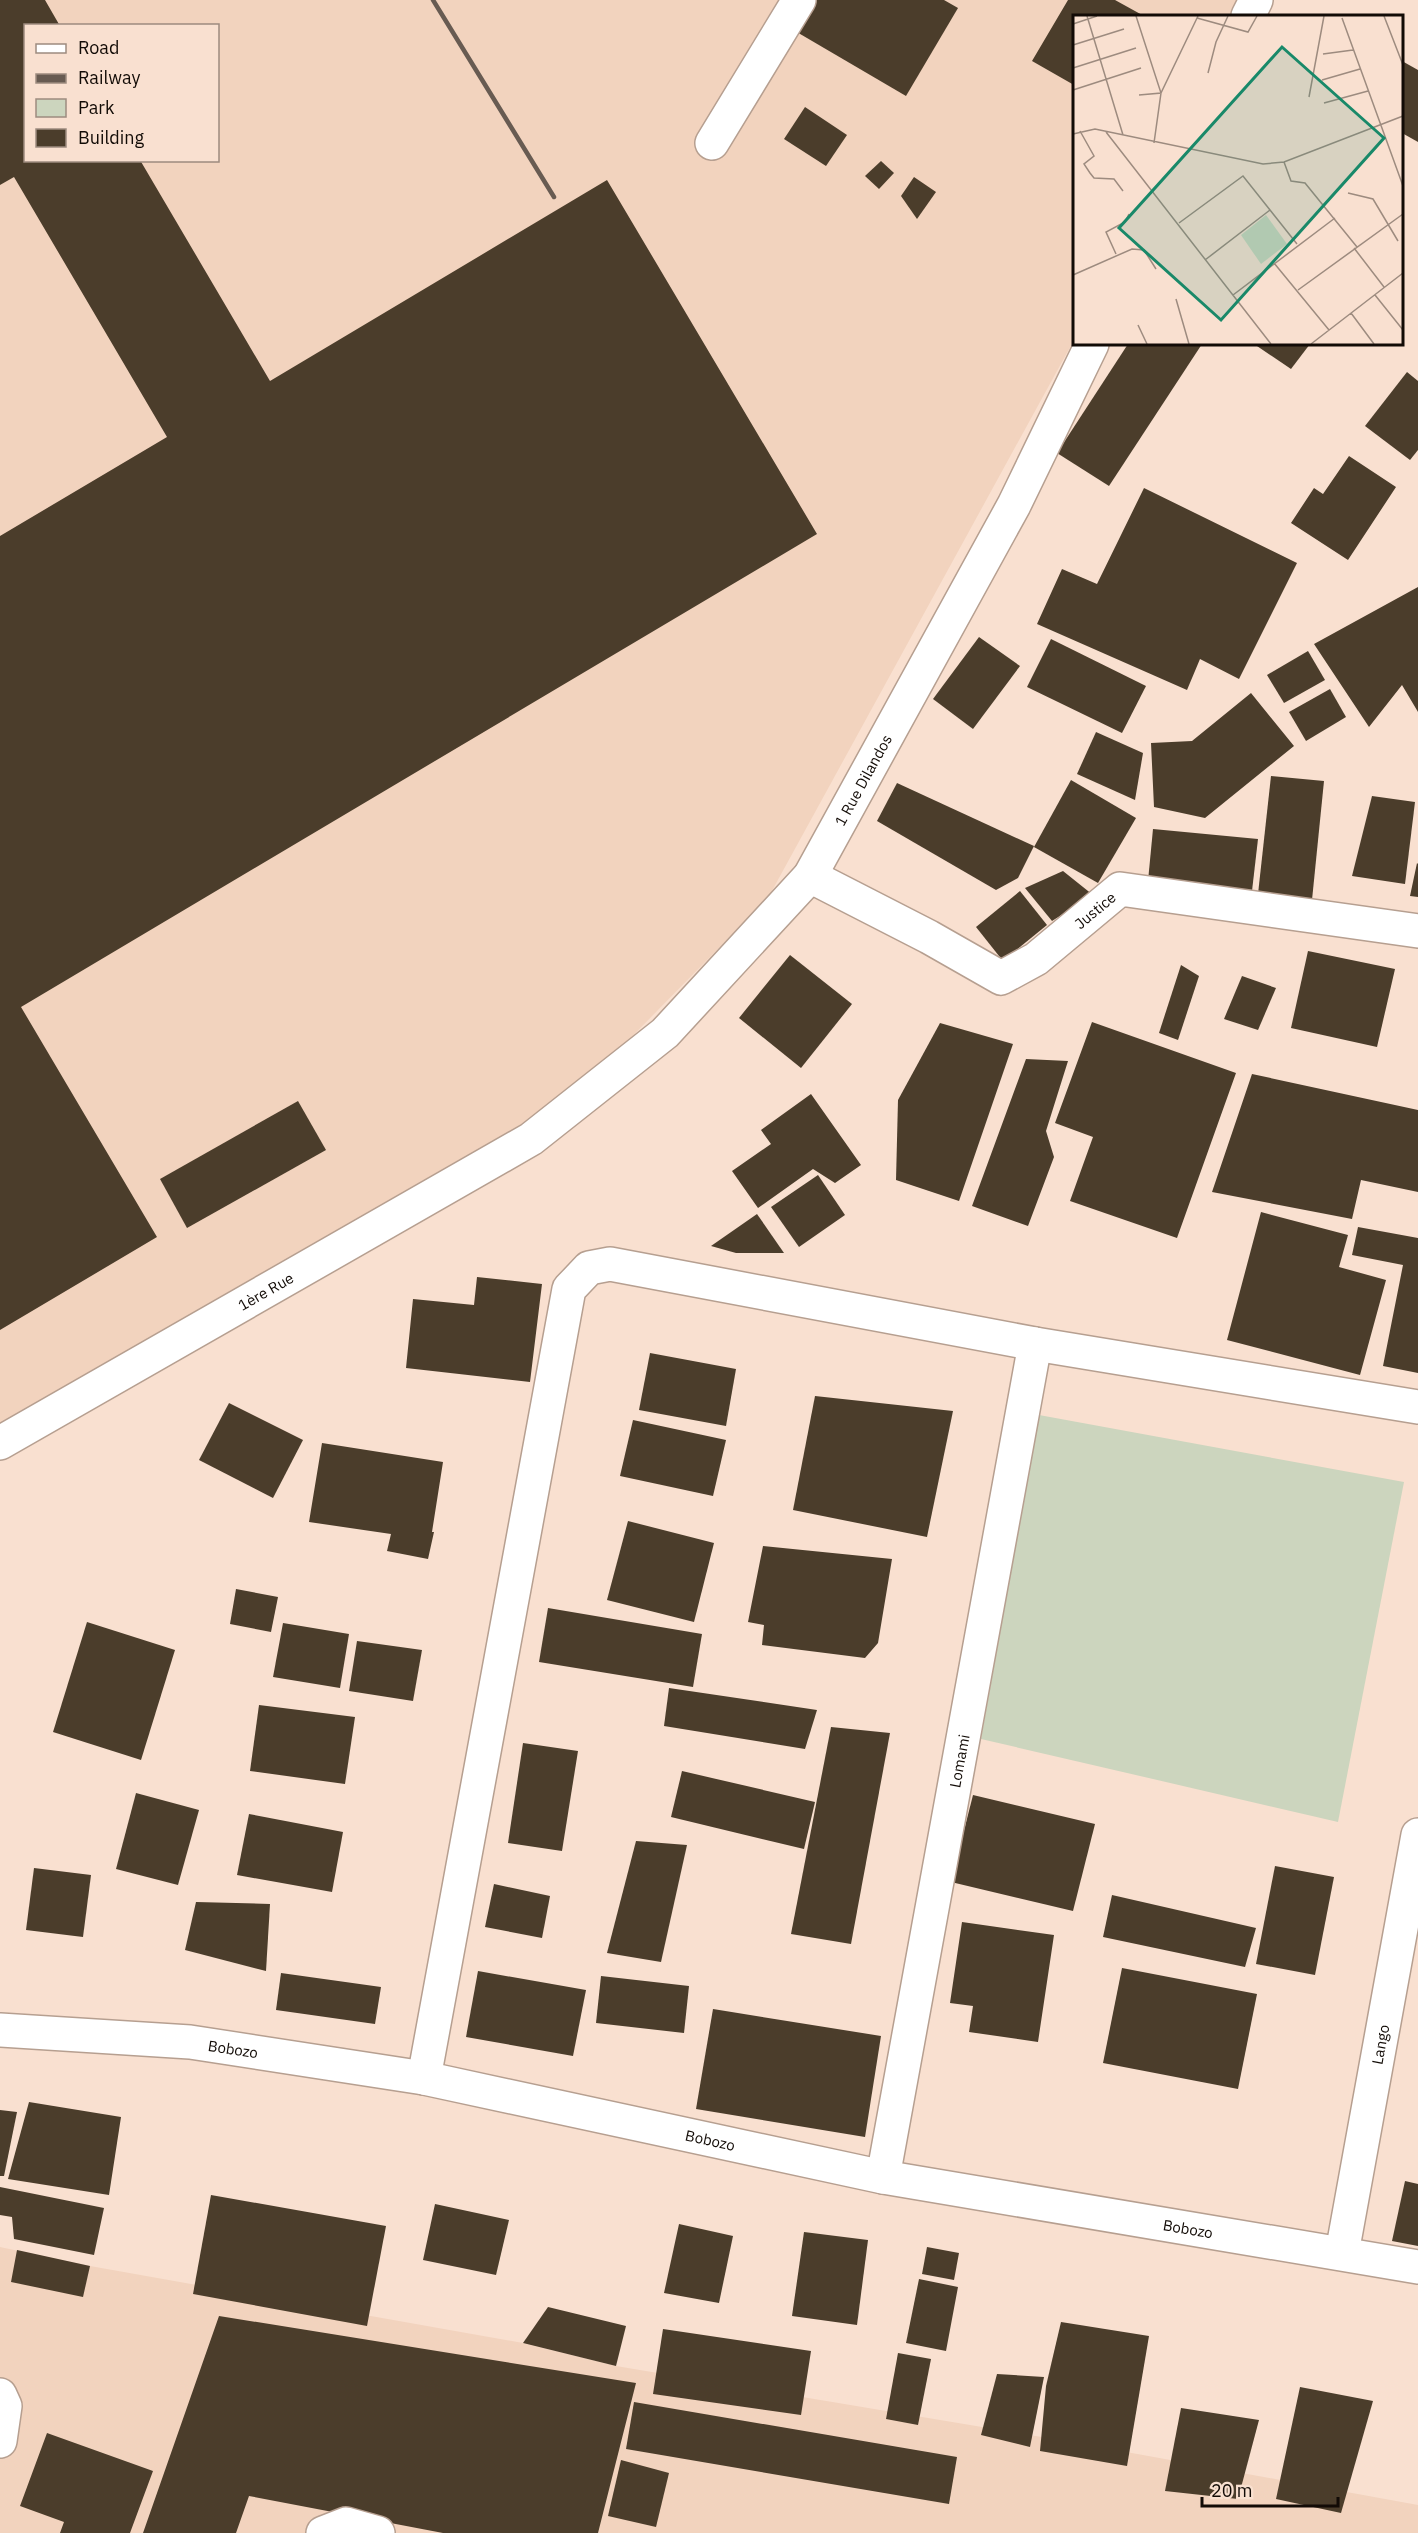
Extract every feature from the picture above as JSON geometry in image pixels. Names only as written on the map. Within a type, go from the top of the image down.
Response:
[{"type":"street","points":[[712,143],[799,0]]},
{"type":"street","points":[[1248,15],[1256,0]]},
{"type":"street","name":"1 Rue Dilandos","points":[[531,1139],[665,1034],[810,876],[1014,505],[1092,345]]},
{"type":"street","name":"Justice","points":[[810,876],[929,937],[1001,978],[1036,959],[1120,889],[1418,931]]},
{"type":"street","name":"1ère Rue","points":[[0,1443],[531,1139]]},
{"type":"street","points":[[424,2078],[569,1289],[590,1268],[610,1264],[1035,1344],[1418,1407]]},
{"type":"street","name":"Lomami","points":[[883,2177],[1035,1344]]},
{"type":"street","name":"Lango","points":[[1342,2253],[1418,1836]]},
{"type":"street","name":"Bobozo","points":[[0,2030],[190,2042],[424,2078],[883,2177],[1418,2267]]},
{"type":"street","points":[[0,2395],[5,2406],[0,2441]]},
{"type":"street","points":[[324,2533],[346,2524],[378,2533]]},
{"type":"shaded area","points":[[0,0],[1262,0],[1253,15],[1073,15],[1073,342],[768,898],[549,1121],[0,1446]]},
{"type":"shaded area","points":[[0,2247],[90,2266],[523,2343],[616,2366],[1066,2441],[1418,2505],[1418,2533],[0,2533]]},
{"type":"green space","points":[[1039,1415],[1404,1482],[1338,1822],[981,1739]]},
{"type":"building","points":[[0,0],[45,0],[59,24],[24,24],[24,162],[141,162],[270,381],[607,180],[817,534],[21,1007],[157,1237],[0,1330],[0,536],[167,437],[14,177],[0,185]]},
{"type":"building","points":[[813,0],[944,0],[958,8],[906,96],[795,31]]},
{"type":"building","points":[[1068,0],[1115,0],[1142,15],[1073,15],[1073,84],[1032,61]]},
{"type":"building","points":[[1403,62],[1418,70],[1418,142],[1403,134]]},
{"type":"building","points":[[805,107],[847,135],[826,166],[784,139]]},
{"type":"building","points":[[881,161],[894,173],[879,189],[865,176]]},
{"type":"building","points":[[914,177],[936,192],[917,219],[901,196]]},
{"type":"building","points":[[1127,345],[1201,345],[1109,486],[1057,453]]},
{"type":"building","points":[[1255,345],[1309,345],[1291,369]]},
{"type":"building","points":[[1407,372],[1418,381],[1418,450],[1410,460],[1365,426]]},
{"type":"building","points":[[1349,456],[1396,487],[1348,560],[1291,523],[1314,488],[1323,494]]},
{"type":"building","points":[[1144,488],[1297,563],[1239,679],[1200,659],[1187,690],[1037,624],[1062,569],[1097,584]]},
{"type":"building","points":[[1418,587],[1418,712],[1402,685],[1369,727],[1314,644]]},
{"type":"building","points":[[979,637],[1020,666],[973,729],[933,699]]},
{"type":"building","points":[[1051,639],[1146,686],[1122,733],[1027,687]]},
{"type":"building","points":[[1308,651],[1325,680],[1284,703],[1267,675]]},
{"type":"building","points":[[1330,689],[1346,717],[1306,741],[1289,712]]},
{"type":"building","points":[[1251,693],[1294,746],[1205,818],[1154,807],[1151,743],[1192,741]]},
{"type":"building","points":[[1096,732],[1143,753],[1135,800],[1077,774]]},
{"type":"building","points":[[1271,776],[1324,781],[1312,900],[1258,894]]},
{"type":"building","points":[[1071,780],[1136,818],[1098,883],[1034,847]]},
{"type":"building","points":[[897,783],[1034,846],[1018,878],[996,890],[877,821]]},
{"type":"building","points":[[1372,796],[1415,802],[1405,884],[1352,876]]},
{"type":"building","points":[[1153,829],[1258,839],[1252,891],[1148,881]]},
{"type":"building","points":[[1418,864],[1418,897],[1410,896]]},
{"type":"building","points":[[1063,871],[1093,895],[1052,921],[1025,888]]},
{"type":"building","points":[[1020,891],[1047,925],[1003,961],[976,927]]},
{"type":"building","points":[[1308,951],[1395,969],[1377,1047],[1291,1028]]},
{"type":"building","points":[[790,955],[852,1004],[801,1068],[739,1018]]},
{"type":"building","points":[[1181,965],[1199,976],[1178,1040],[1159,1033]]},
{"type":"building","points":[[1242,976],[1276,988],[1258,1030],[1224,1019]]},
{"type":"building","points":[[1092,1022],[1236,1073],[1177,1238],[1070,1201],[1093,1137],[1055,1123]]},
{"type":"building","points":[[940,1023],[1013,1044],[959,1201],[896,1180],[898,1100]]},
{"type":"building","points":[[1026,1059],[1068,1061],[1046,1131],[1054,1157],[1028,1226],[972,1206]]},
{"type":"building","points":[[1252,1074],[1418,1110],[1418,1192],[1361,1180],[1352,1219],[1212,1192]]},
{"type":"building","points":[[811,1094],[861,1165],[835,1183],[813,1169],[758,1208],[732,1171],[771,1144],[761,1130]]},
{"type":"building","points":[[298,1101],[326,1150],[187,1228],[160,1179]]},
{"type":"building","points":[[818,1175],[845,1215],[799,1247],[771,1207]]},
{"type":"building","points":[[1261,1212],[1348,1235],[1339,1267],[1386,1280],[1360,1375],[1227,1340]]},
{"type":"building","points":[[757,1214],[784,1253],[736,1253],[711,1246]]},
{"type":"building","points":[[1358,1227],[1418,1238],[1418,1373],[1383,1366],[1403,1265],[1352,1255]]},
{"type":"building","points":[[477,1277],[542,1284],[530,1382],[406,1368],[413,1299],[474,1305]]},
{"type":"building","points":[[650,1353],[736,1369],[726,1426],[639,1410]]},
{"type":"building","points":[[815,1396],[953,1411],[927,1537],[793,1510]]},
{"type":"building","points":[[229,1403],[303,1440],[273,1498],[199,1460]]},
{"type":"building","points":[[633,1420],[726,1440],[713,1496],[620,1476]]},
{"type":"building","points":[[322,1443],[443,1462],[432,1532],[434,1532],[428,1559],[387,1551],[391,1534],[309,1522]]},
{"type":"building","points":[[628,1521],[714,1543],[694,1622],[607,1600]]},
{"type":"building","points":[[763,1546],[892,1559],[878,1643],[865,1658],[762,1645],[764,1625],[748,1622]]},
{"type":"building","points":[[236,1589],[278,1597],[271,1632],[230,1624]]},
{"type":"building","points":[[548,1608],[702,1634],[693,1687],[539,1662]]},
{"type":"building","points":[[87,1622],[175,1650],[141,1760],[53,1732]]},
{"type":"building","points":[[283,1623],[349,1634],[340,1688],[273,1677]]},
{"type":"building","points":[[357,1641],[422,1650],[413,1701],[349,1691]]},
{"type":"building","points":[[669,1688],[817,1710],[805,1749],[664,1726]]},
{"type":"building","points":[[259,1705],[355,1717],[345,1784],[250,1771]]},
{"type":"building","points":[[831,1727],[890,1733],[851,1944],[791,1934]]},
{"type":"building","points":[[523,1743],[578,1751],[562,1851],[508,1843]]},
{"type":"building","points":[[682,1771],[815,1802],[804,1849],[671,1817]]},
{"type":"building","points":[[136,1793],[199,1810],[178,1885],[116,1869]]},
{"type":"building","points":[[973,1795],[1095,1824],[1073,1911],[951,1882]]},
{"type":"building","points":[[249,1814],[343,1832],[332,1892],[237,1875]]},
{"type":"building","points":[[636,1841],[687,1845],[661,1962],[607,1953]]},
{"type":"building","points":[[1275,1866],[1334,1877],[1315,1975],[1256,1964]]},
{"type":"building","points":[[34,1868],[91,1875],[83,1937],[26,1930]]},
{"type":"building","points":[[494,1884],[550,1896],[542,1938],[485,1927]]},
{"type":"building","points":[[1112,1895],[1256,1928],[1245,1967],[1103,1937]]},
{"type":"building","points":[[196,1902],[270,1904],[266,1971],[185,1950]]},
{"type":"building","points":[[962,1922],[1054,1935],[1038,2042],[969,2032],[973,2006],[950,2003]]},
{"type":"building","points":[[1122,1968],[1257,1994],[1238,2089],[1103,2063]]},
{"type":"building","points":[[478,1971],[586,1990],[573,2056],[466,2037]]},
{"type":"building","points":[[281,1973],[381,1987],[375,2024],[276,2010]]},
{"type":"building","points":[[601,1976],[689,1986],[684,2033],[596,2023]]},
{"type":"building","points":[[713,2009],[881,2036],[865,2137],[696,2109]]},
{"type":"building","points":[[29,2102],[121,2117],[109,2195],[8,2179]]},
{"type":"building","points":[[0,2110],[17,2112],[4,2176],[0,2176]]},
{"type":"building","points":[[1405,2181],[1418,2184],[1418,2246],[1392,2241]]},
{"type":"building","points":[[0,2187],[104,2208],[94,2255],[14,2239],[12,2217],[0,2215]]},
{"type":"building","points":[[211,2195],[386,2226],[367,2326],[193,2294]]},
{"type":"building","points":[[435,2204],[509,2220],[496,2275],[423,2260]]},
{"type":"building","points":[[679,2224],[733,2236],[719,2303],[664,2293]]},
{"type":"building","points":[[804,2232],[868,2240],[857,2325],[792,2316]]},
{"type":"building","points":[[927,2247],[959,2253],[954,2280],[922,2274]]},
{"type":"building","points":[[17,2250],[90,2266],[83,2297],[11,2282]]},
{"type":"building","points":[[919,2279],[958,2287],[946,2351],[906,2343]]},
{"type":"building","points":[[548,2307],[626,2326],[616,2366],[523,2343]]},
{"type":"building","points":[[219,2316],[636,2383],[598,2533],[443,2533],[249,2496],[236,2533],[143,2533]]},
{"type":"building","points":[[1061,2322],[1149,2336],[1127,2466],[1040,2451],[1046,2386]]},
{"type":"building","points":[[663,2329],[811,2351],[801,2415],[653,2394]]},
{"type":"building","points":[[898,2353],[931,2359],[918,2425],[886,2419]]},
{"type":"building","points":[[997,2374],[1044,2377],[1030,2447],[981,2435]]},
{"type":"building","points":[[1300,2387],[1373,2401],[1341,2513],[1276,2499]]},
{"type":"building","points":[[634,2402],[957,2457],[949,2504],[626,2449]]},
{"type":"building","points":[[1181,2408],[1259,2420],[1238,2499],[1165,2491]]},
{"type":"building","points":[[47,2433],[153,2471],[130,2533],[60,2533],[64,2522],[20,2506]]},
{"type":"building","points":[[621,2460],[669,2473],[656,2527],[608,2516]]},
{"type":"railway","points":[[433,0],[554,197]]}]
